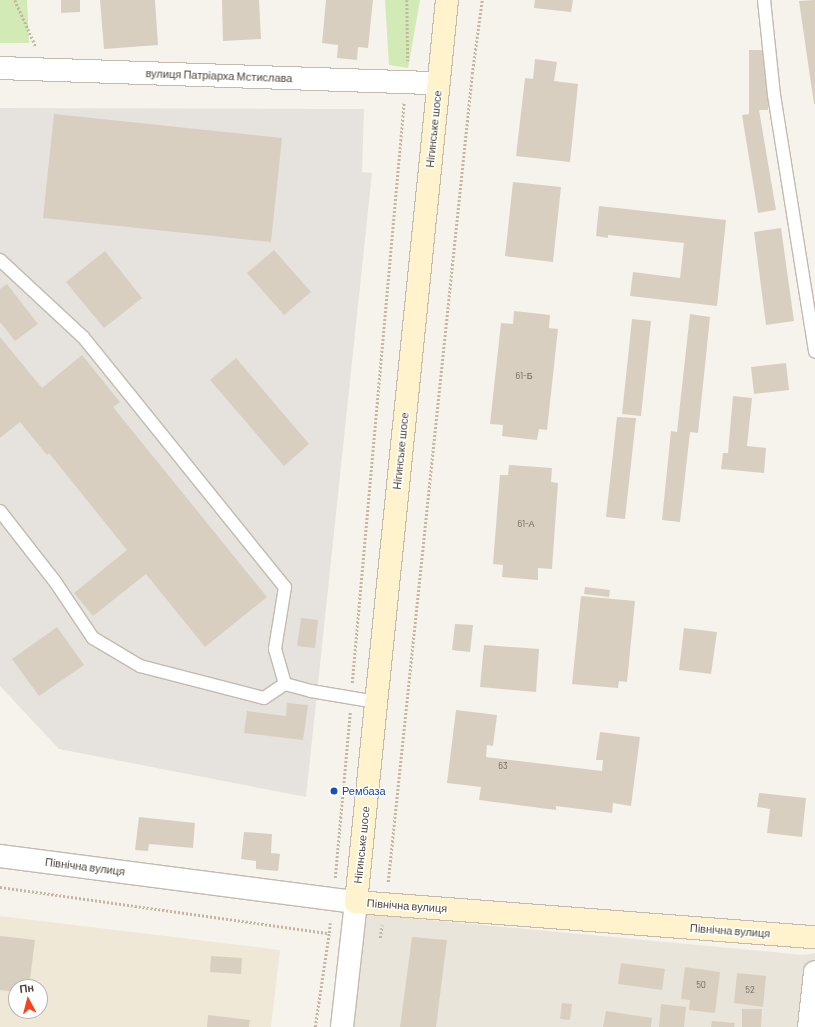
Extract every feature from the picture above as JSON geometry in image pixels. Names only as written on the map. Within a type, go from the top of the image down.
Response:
[{"type":"main road","name":"Нігинське шосе","points":[[356,902],[447,0]]},
{"type":"main road","name":"Північна вулиця","points":[[356,902],[815,937]]},
{"type":"street","name":"вулиця Патріарха Мстислава","points":[[0,68],[438,83]]},
{"type":"street","name":"Північна вулиця","points":[[0,856],[356,902]]},
{"type":"street","points":[[342,1027],[356,902]]},
{"type":"street","points":[[809,1027],[815,972]]},
{"type":"lane","points":[[764,0],[774,95],[815,352]]},
{"type":"lane","points":[[0,260],[83,337],[285,586],[275,649],[285,684]]},
{"type":"lane","points":[[0,511],[56,583],[93,638],[140,666],[264,698],[285,684],[311,691],[376,702]]},
{"type":"path","points":[[15,0],[38,53]]},
{"type":"path","points":[[385,904],[482,0]]},
{"type":"path","points":[[315,1027],[333,899],[406,82]]},
{"type":"path","points":[[0,887],[329,933]]},
{"type":"shaded area","points":[[0,108],[364,109],[362,172],[372,173],[306,797],[59,749],[0,686]]},
{"type":"shaded area","points":[[365,914],[804,955],[815,953],[815,1027],[352,1027]]},
{"type":"shaded area","points":[[0,916],[280,950],[271,1027],[0,1027]]},
{"type":"green space","points":[[0,0],[27,0],[29,43],[0,43]]},
{"type":"green space","points":[[385,0],[420,0],[408,68],[389,65]]},
{"type":"building","points":[[61,0],[80,0],[80,12],[61,13]]},
{"type":"building","points":[[100,0],[155,0],[158,45],[104,49]]},
{"type":"building","points":[[222,0],[259,0],[261,39],[223,41]]},
{"type":"building","points":[[326,0],[373,0],[368,48],[358,47],[357,60],[337,58],[338,45],[322,43]]},
{"type":"building","points":[[535,0],[573,0],[571,12],[534,8]]},
{"type":"building","points":[[815,0],[815,104],[814,104],[799,1]]},
{"type":"building","points":[[749,50],[768,50],[768,110],[759,110],[776,210],[758,213],[742,115],[749,114]]},
{"type":"building","points":[[535,59],[557,62],[554,81],[578,84],[570,162],[516,156],[525,78],[533,79]]},
{"type":"building","points":[[54,114],[282,138],[271,242],[43,218]]},
{"type":"building","points":[[513,182],[561,187],[553,262],[505,256]]},
{"type":"building","points":[[599,206],[726,220],[717,306],[630,296],[633,272],[680,278],[684,243],[608,235],[608,238],[596,236]]},
{"type":"building","points":[[781,228],[794,321],[766,325],[754,232]]},
{"type":"building","points":[[274,250],[311,292],[284,315],[247,273]]},
{"type":"building","points":[[105,251],[142,298],[104,328],[66,282]]},
{"type":"building","points":[[7,284],[38,324],[15,341],[0,322],[0,289]]},
{"type":"building","points":[[514,311],[550,315],[549,328],[558,329],[547,430],[539,429],[537,440],[502,436],[503,425],[490,424],[501,323],[513,324]]},
{"type":"building","points":[[690,314],[710,317],[698,433],[690,432],[680,522],[662,520],[671,431],[677,432]]},
{"type":"building","points":[[632,319],[651,321],[641,416],[622,414]]},
{"type":"building","points":[[0,337],[42,388],[82,355],[120,402],[113,407],[267,597],[205,647],[146,574],[93,616],[74,593],[127,550],[49,453],[47,455],[20,422],[0,438]]},
{"type":"building","points":[[236,358],[309,444],[284,466],[210,380]]},
{"type":"building","points":[[786,363],[789,390],[754,394],[751,367]]},
{"type":"building","points":[[733,396],[752,398],[747,446],[766,448],[764,473],[721,469],[723,453],[728,453]]},
{"type":"building","points":[[617,417],[636,418],[625,519],[606,517]]},
{"type":"building","points":[[509,465],[552,468],[551,482],[558,483],[552,569],[538,568],[538,580],[502,577],[503,565],[493,564],[500,475],[508,475]]},
{"type":"building","points":[[585,587],[610,590],[609,597],[584,594]]},
{"type":"building","points":[[581,596],[635,601],[627,682],[619,681],[618,688],[572,684]]},
{"type":"building","points":[[301,618],[318,620],[315,648],[297,646]]},
{"type":"building","points":[[455,624],[473,625],[470,652],[452,650]]},
{"type":"building","points":[[57,627],[84,665],[39,696],[12,659]]},
{"type":"building","points":[[684,628],[717,632],[711,674],[679,670]]},
{"type":"building","points":[[484,645],[539,649],[536,692],[480,687]]},
{"type":"building","points":[[287,703],[308,705],[303,740],[244,733],[247,711],[286,716]]},
{"type":"building","points":[[456,710],[497,715],[493,746],[487,745],[486,757],[602,771],[603,760],[596,760],[600,732],[640,737],[631,806],[613,803],[612,813],[556,806],[556,810],[479,800],[481,787],[447,783]]},
{"type":"building","points":[[759,793],[806,798],[802,837],[767,833],[770,809],[757,807]]},
{"type":"building","points":[[139,817],[195,823],[193,848],[149,844],[148,851],[135,850]]},
{"type":"building","points":[[244,832],[272,834],[271,853],[280,854],[278,871],[256,869],[256,861],[241,859]]},
{"type":"building","points":[[0,936],[35,940],[30,979],[8,979],[8,991],[0,990]]},
{"type":"building","points":[[412,937],[447,940],[436,1027],[400,1027]]},
{"type":"building","points":[[211,956],[242,958],[241,974],[210,972]]},
{"type":"building","points":[[621,963],[665,969],[662,990],[618,984]]},
{"type":"building","points":[[685,967],[720,972],[715,1013],[689,1010],[690,1000],[681,999]]},
{"type":"building","points":[[737,973],[766,976],[763,1007],[734,1003]]},
{"type":"building","points":[[562,1003],[572,1004],[570,1020],[560,1019]]},
{"type":"building","points":[[661,1004],[686,1007],[684,1027],[659,1027]]},
{"type":"building","points":[[742,1009],[762,1009],[761,1027],[742,1027]]},
{"type":"building","points":[[606,1011],[652,1018],[651,1027],[603,1027]]},
{"type":"building","points":[[208,1015],[250,1020],[249,1027],[207,1027]]},
{"type":"building","points":[[712,1021],[735,1023],[734,1027],[711,1027]]},
{"type":"place","name":"Рембаза","points":[[334,791]]}]
